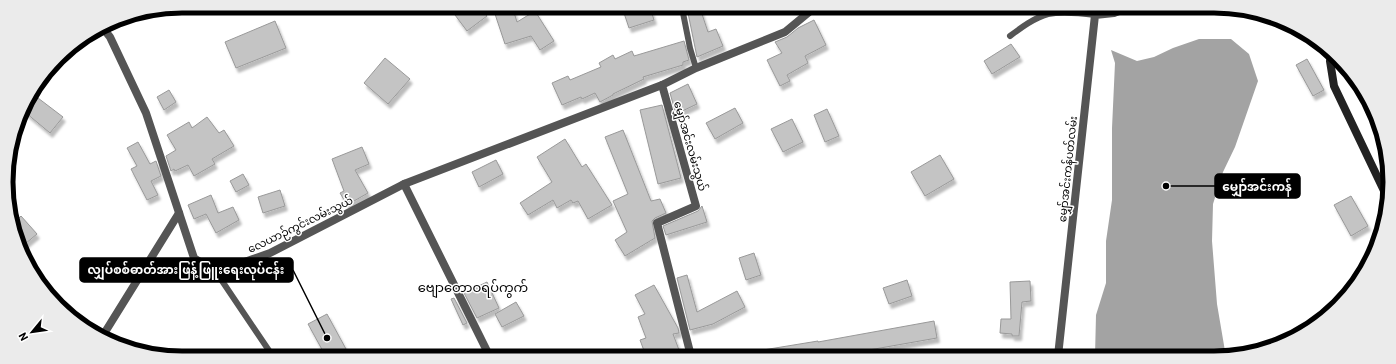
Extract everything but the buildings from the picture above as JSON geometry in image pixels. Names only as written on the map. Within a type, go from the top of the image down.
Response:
[{"type":"street","points":[[662,85],[696,68],[785,32],[808,13]]},
{"type":"street","points":[[1095,14],[1104,13]]},
{"type":"street","name":"မျှော်အင်းကန်ပတ်လမ်း","points":[[1059,351],[1095,14]]},
{"type":"street","points":[[105,31],[110,36],[146,113],[194,258],[216,272]]},
{"type":"street","points":[[1330,59],[1334,86],[1383,189]]},
{"type":"street","name":"လေယာဉ်ကွင်းလမ်းသွယ်","points":[[216,272],[270,253],[404,184],[662,85]]},
{"type":"street","name":"မျှော်အင်းလမ်းသွယ်","points":[[662,85],[696,206],[657,223],[690,351]]},
{"type":"street","points":[[404,184],[487,351]]},
{"type":"street","points":[[105,333],[179,213]]},
{"type":"lane","points":[[683,13],[690,48],[696,68]]},
{"type":"lane","points":[[1010,36],[1029,22],[1048,14],[1095,14]]},
{"type":"lane","points":[[216,272],[269,351]]},
{"type":"shaded area","points":[[1199,39],[1231,39],[1249,54],[1258,81],[1235,147],[1223,172],[1213,204],[1212,241],[1217,304],[1225,351],[1095,351],[1096,315],[1106,283],[1106,241],[1112,200],[1112,128],[1115,63],[1111,50],[1137,61],[1154,57],[1173,48]]},
{"type":"place","name":"မျှော်အင်းကန်","points":[[1166,186]]},
{"type":"place","name":"လျှပ်စစ်ဓာတ်အားဖြန့်ဖြူးရေးလုပ်ငန်း","points":[[327,338]]},
{"type":"district","name":"ဗျောတောဝရပ်ကွက်","points":[[473,287]]}]
